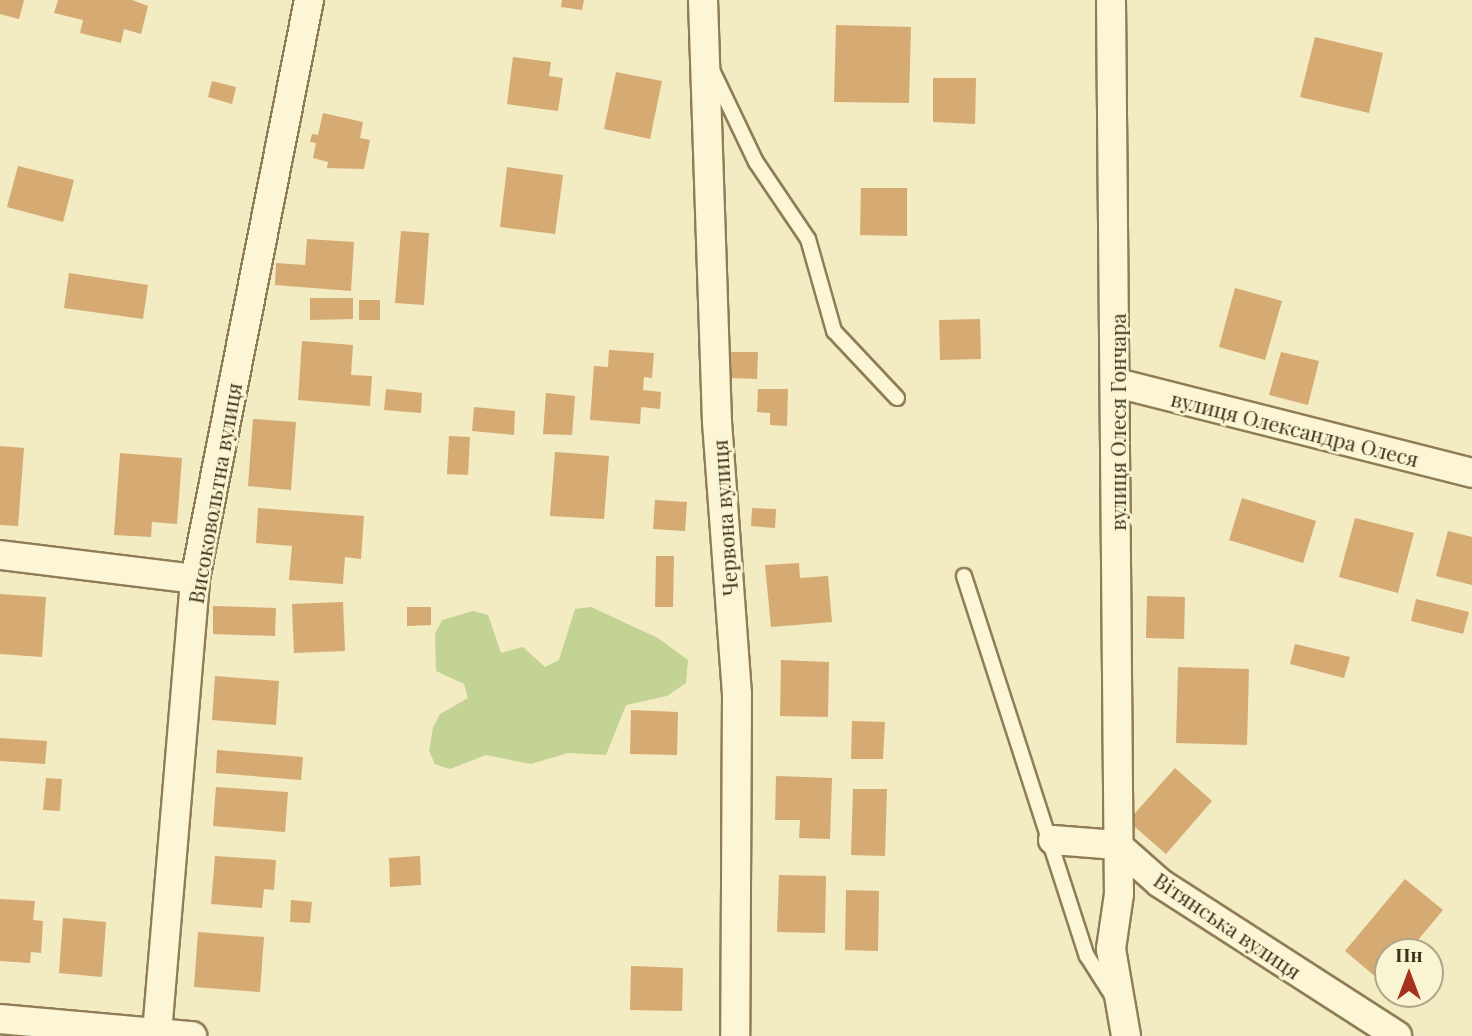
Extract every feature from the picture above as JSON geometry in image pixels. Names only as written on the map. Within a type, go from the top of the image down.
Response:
[{"type":"street","name":"Високовольтна вулиця","points":[[157,1033],[195,579],[309,0]]},
{"type":"street","name":"Червона вулиця","points":[[703,0],[717,422],[737,695],[735,1036]]},
{"type":"street","name":"вулиця Олеся Гончара","points":[[1111,0],[1117,383],[1116,845],[1119,894],[1111,949],[1125,1026]]},
{"type":"street","name":"вулиця Олександра Олеся","points":[[1117,383],[1472,473]]},
{"type":"street","points":[[0,555],[195,579]]},
{"type":"street","points":[[1053,840],[1116,845]]},
{"type":"street","name":"Вітянська вулиця","points":[[1116,845],[1160,883],[1397,1036]]},
{"type":"street","points":[[1119,894],[1133,878],[1160,883]]},
{"type":"street","points":[[0,1019],[192,1036]]},
{"type":"lane","points":[[704,55],[755,162],[808,239],[834,331],[897,398]]},
{"type":"lane","points":[[964,576],[1053,840],[1087,956],[1125,1026]]},
{"type":"green space","points":[[591,607],[658,638],[688,660],[686,683],[667,696],[626,705],[606,755],[568,753],[531,764],[486,755],[450,769],[435,764],[429,751],[433,728],[440,714],[468,698],[464,684],[436,671],[435,634],[442,620],[473,611],[488,615],[501,653],[523,647],[545,667],[559,660],[575,609]]},
{"type":"building","points":[[0,0],[24,0],[19,19],[0,14]]},
{"type":"building","points":[[58,0],[132,0],[148,6],[141,34],[124,29],[121,43],[80,33],[83,20],[54,13]]},
{"type":"building","points":[[562,0],[584,0],[582,10],[561,7]]},
{"type":"building","points":[[836,25],[911,27],[909,103],[834,102]]},
{"type":"building","points":[[1315,37],[1383,53],[1369,113],[1300,97]]},
{"type":"building","points":[[513,57],[551,62],[549,76],[563,78],[558,111],[507,104]]},
{"type":"building","points":[[616,72],[662,81],[650,139],[604,129]]},
{"type":"building","points":[[933,78],[976,78],[975,124],[933,122]]},
{"type":"building","points":[[212,81],[236,87],[232,104],[208,97]]},
{"type":"building","points":[[323,113],[363,122],[360,138],[370,140],[364,169],[327,168],[328,162],[313,158],[316,143],[310,142],[312,134],[318,135]]},
{"type":"building","points":[[18,166],[74,180],[63,222],[7,207]]},
{"type":"building","points":[[507,167],[563,175],[555,234],[500,227]]},
{"type":"building","points":[[861,188],[907,188],[907,236],[860,235]]},
{"type":"building","points":[[401,231],[429,233],[424,305],[395,303]]},
{"type":"building","points":[[307,239],[354,242],[351,291],[275,285],[276,263],[305,265]]},
{"type":"building","points":[[69,273],[148,285],[143,319],[64,308]]},
{"type":"building","points":[[1235,288],[1282,301],[1265,360],[1219,347]]},
{"type":"building","points":[[310,298],[353,298],[353,319],[310,320]]},
{"type":"building","points":[[359,300],[380,300],[380,320],[359,320]]},
{"type":"building","points":[[980,319],[981,359],[940,360],[939,320]]},
{"type":"building","points":[[302,341],[353,345],[351,375],[372,376],[370,406],[298,400]]},
{"type":"building","points":[[609,350],[654,353],[652,378],[644,377],[643,390],[661,392],[660,409],[641,407],[640,424],[590,420],[594,366],[608,367]]},
{"type":"building","points":[[731,352],[758,352],[757,379],[730,378]]},
{"type":"building","points":[[1281,352],[1319,361],[1308,405],[1269,395]]},
{"type":"building","points":[[386,389],[422,393],[421,413],[384,410]]},
{"type":"building","points":[[758,389],[788,389],[787,426],[770,425],[770,413],[757,412]]},
{"type":"building","points":[[546,393],[575,396],[572,435],[543,434]]},
{"type":"building","points":[[474,407],[515,411],[514,435],[472,431]]},
{"type":"building","points":[[253,419],[296,422],[291,490],[248,486]]},
{"type":"building","points":[[449,436],[470,437],[468,475],[447,474]]},
{"type":"building","points":[[0,446],[24,448],[18,526],[0,525]]},
{"type":"building","points":[[555,452],[609,456],[604,519],[550,516]]},
{"type":"building","points":[[120,453],[182,458],[177,524],[152,522],[151,537],[114,535]]},
{"type":"building","points":[[1242,498],[1316,521],[1303,563],[1229,540]]},
{"type":"building","points":[[655,500],[687,502],[685,531],[653,529]]},
{"type":"building","points":[[258,508],[364,516],[361,559],[345,557],[343,584],[289,580],[292,546],[256,543]]},
{"type":"building","points":[[752,508],[776,509],[775,528],[751,526]]},
{"type":"building","points":[[1355,518],[1414,533],[1398,593],[1339,577]]},
{"type":"building","points":[[1448,531],[1472,537],[1472,585],[1436,576]]},
{"type":"building","points":[[656,556],[674,556],[673,607],[655,607]]},
{"type":"building","points":[[799,563],[800,578],[828,576],[832,622],[771,627],[765,565]]},
{"type":"building","points":[[0,594],[46,597],[42,657],[0,654]]},
{"type":"building","points":[[1147,596],[1185,597],[1184,639],[1146,638]]},
{"type":"building","points":[[1416,599],[1469,612],[1463,634],[1411,621]]},
{"type":"building","points":[[343,602],[345,651],[294,653],[292,604]]},
{"type":"building","points":[[213,606],[276,608],[275,636],[213,634]]},
{"type":"building","points":[[407,607],[431,607],[431,625],[407,626]]},
{"type":"building","points":[[1295,644],[1350,657],[1344,678],[1290,664]]},
{"type":"building","points":[[781,660],[829,662],[828,717],[780,716]]},
{"type":"building","points":[[1178,667],[1249,669],[1247,745],[1176,743]]},
{"type":"building","points":[[215,676],[279,681],[276,725],[212,720]]},
{"type":"building","points":[[631,710],[678,712],[677,755],[630,754]]},
{"type":"building","points":[[852,721],[885,722],[883,759],[851,759]]},
{"type":"building","points":[[0,738],[47,741],[45,764],[0,761]]},
{"type":"building","points":[[217,750],[303,757],[301,780],[216,773]]},
{"type":"building","points":[[1175,768],[1212,801],[1166,854],[1128,821]]},
{"type":"building","points":[[776,776],[832,778],[830,839],[799,838],[800,820],[775,820]]},
{"type":"building","points":[[46,778],[62,779],[60,811],[43,810]]},
{"type":"building","points":[[216,787],[288,792],[285,832],[213,826]]},
{"type":"building","points":[[853,789],[887,789],[885,856],[851,855]]},
{"type":"building","points":[[215,856],[276,860],[274,890],[264,889],[262,908],[211,904]]},
{"type":"building","points":[[420,856],[421,885],[390,887],[389,858]]},
{"type":"building","points":[[779,875],[826,876],[825,933],[777,932]]},
{"type":"building","points":[[1405,879],[1443,910],[1420,938],[1374,938],[1374,975],[1345,951]]},
{"type":"building","points":[[846,890],[879,891],[878,951],[845,950]]},
{"type":"building","points":[[0,899],[35,901],[33,920],[43,921],[41,953],[31,952],[30,963],[0,961]]},
{"type":"building","points":[[291,900],[312,902],[310,923],[290,922]]},
{"type":"building","points":[[63,918],[106,922],[102,977],[59,973]]},
{"type":"building","points":[[198,932],[264,937],[260,992],[194,987]]},
{"type":"building","points":[[631,966],[683,968],[682,1011],[630,1010]]}]
